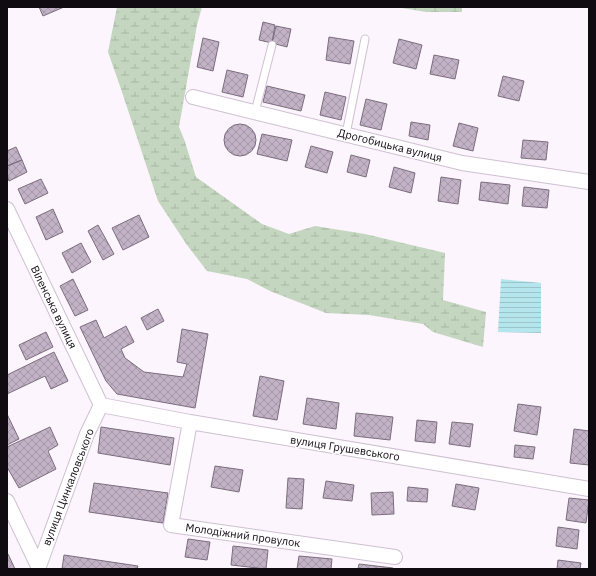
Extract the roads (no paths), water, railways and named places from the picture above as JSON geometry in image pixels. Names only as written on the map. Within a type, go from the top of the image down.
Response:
[{"type":"street","name":"Дрогобицька вулиця","points":[[193,97],[462,163],[589,182]]},
{"type":"street","name":"Віленська вулиця","points":[[7,209],[101,405]]},
{"type":"street","name":"вулиця Грушевського","points":[[101,405],[190,422],[589,489]]},
{"type":"street","name":"вулиця Цинкаловського","points":[[38,567],[87,434],[101,405]]},
{"type":"street","name":"Молодіжний провулок","points":[[190,422],[171,525],[395,557]]},
{"type":"street","points":[[7,501],[12,523],[38,567]]},
{"type":"lane","points":[[346,134],[366,39]]},
{"type":"lane","points":[[256,112],[272,45]]},
{"type":"water","points":[[501,279],[541,283],[541,333],[498,332]]}]
